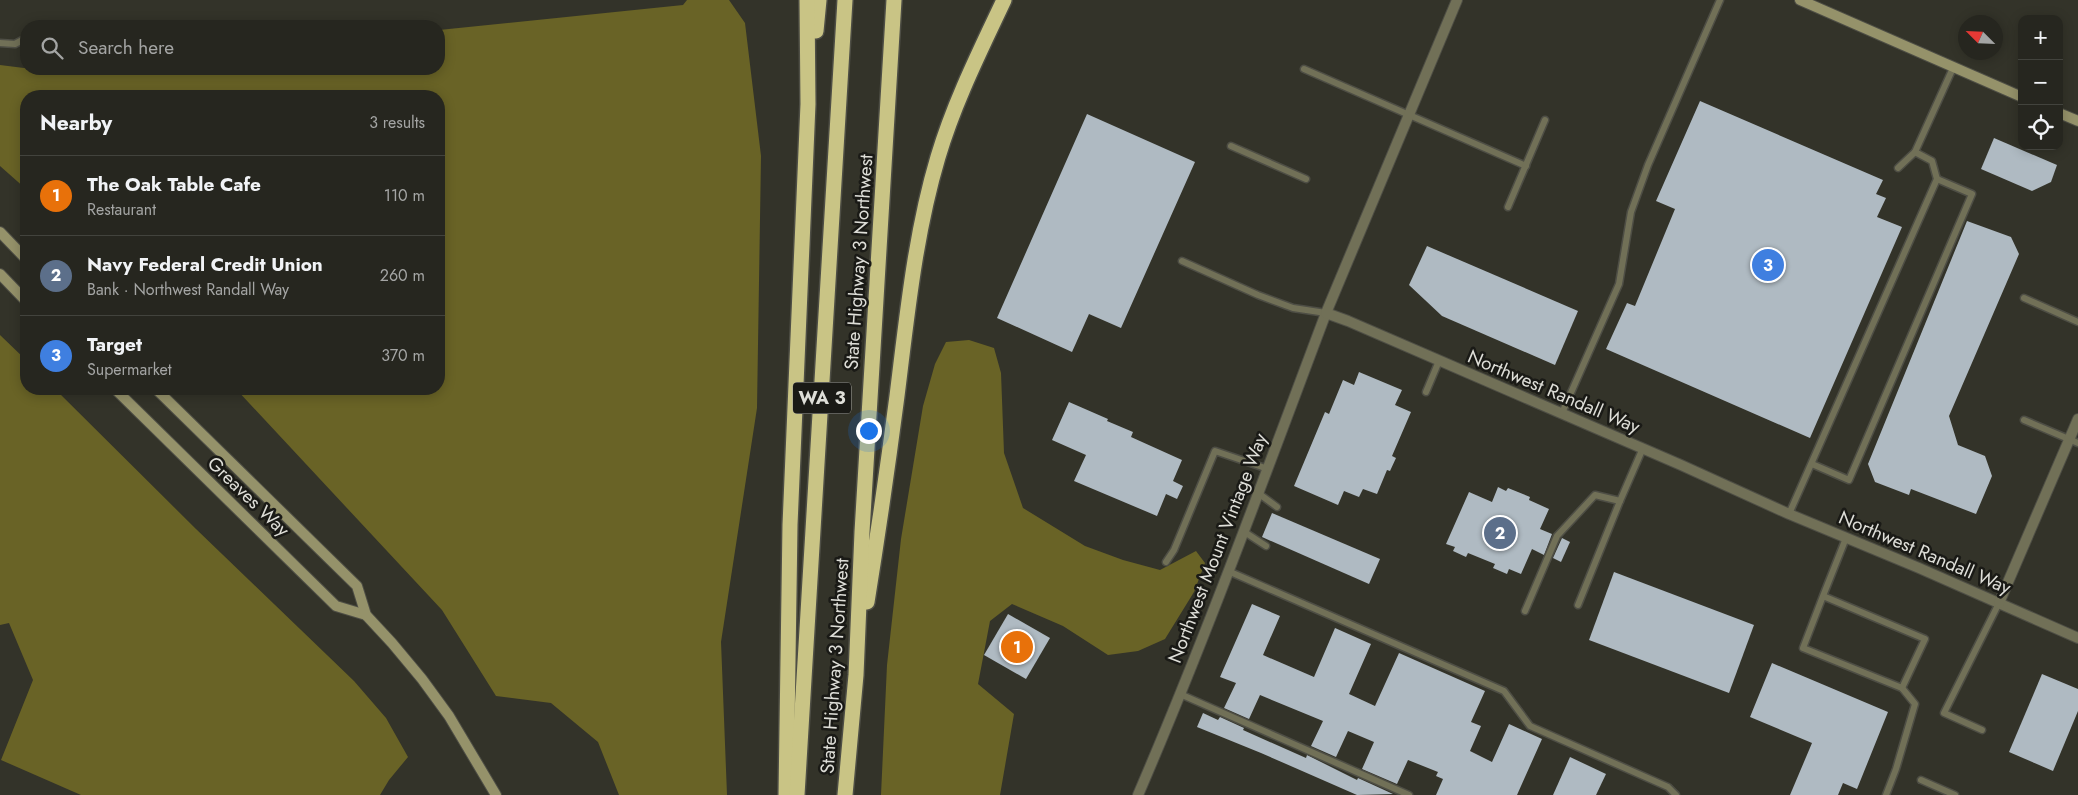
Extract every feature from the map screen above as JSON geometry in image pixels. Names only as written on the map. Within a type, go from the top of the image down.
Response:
[{"type":"highway","points":[[786,795],[790,525],[808,104],[807,0]]},
{"type":"highway","points":[[808,104],[818,0]]},
{"type":"highway","name":"State Highway 3 Northwest","points":[[797,795],[845,0]]},
{"type":"highway","name":"State Highway 3 Northwest","points":[[846,795],[856,675],[863,513],[894,0]]},
{"type":"highway","points":[[856,675],[884,491],[908,303],[926,206],[937,160],[953,114],[1004,0]]},
{"type":"main road","points":[[1800,0],[2018,95]]},
{"type":"main road","points":[[2063,115],[2078,122]]},
{"type":"main road","points":[[0,232],[20,253]]},
{"type":"main road","points":[[0,274],[20,295]]},
{"type":"main road","name":"Greaves Way","points":[[121,395],[336,606],[366,615]]},
{"type":"main road","name":"Greaves Way","points":[[162,395],[357,586],[366,615],[392,643],[449,716],[496,795]]},
{"type":"street","points":[[1326,313],[1457,0]]},
{"type":"street","name":"Northwest Randall Way","points":[[1326,313],[1643,448],[1789,514],[2078,638]]},
{"type":"street","name":"Northwest Mount Vintage Way","points":[[1138,795],[1228,571],[1326,313]]},
{"type":"street","points":[[1999,603],[2073,441],[2078,420]]},
{"type":"lane","points":[[1562,413],[1619,284],[1631,212],[1648,165],[1720,0]]},
{"type":"lane","points":[[0,43],[15,44],[20,41]]},
{"type":"lane","points":[[1898,168],[1915,152],[1953,68]]},
{"type":"lane","points":[[1304,69],[1526,166]]},
{"type":"lane","points":[[1508,207],[1545,120]]},
{"type":"lane","points":[[1231,146],[1306,179]]},
{"type":"lane","points":[[1789,514],[1938,179],[1932,160],[1915,152]]},
{"type":"lane","points":[[1812,464],[1849,480],[1972,194],[1938,179]]},
{"type":"lane","points":[[1182,261],[1258,295],[1293,308],[1326,313]]},
{"type":"lane","points":[[2024,298],[2078,322]]},
{"type":"lane","points":[[1426,392],[1439,361]]},
{"type":"lane","points":[[2024,420],[2073,441]]},
{"type":"lane","points":[[1578,604],[1643,448]]},
{"type":"lane","points":[[1166,562],[1174,550],[1215,451],[1268,468]]},
{"type":"lane","points":[[1258,493],[1277,507]]},
{"type":"lane","points":[[1525,611],[1557,536],[1595,495],[1620,501]]},
{"type":"lane","points":[[1243,531],[1266,546]]},
{"type":"lane","points":[[1846,538],[1803,648],[1902,688],[1914,704],[1896,769],[1886,795]]},
{"type":"lane","points":[[1228,571],[1504,691],[1530,726],[1668,787],[1676,795]]},
{"type":"lane","points":[[1823,596],[1925,638],[1902,688]]},
{"type":"lane","points":[[1982,730],[1944,713],[1999,603]]},
{"type":"lane","points":[[1180,694],[1410,795]]},
{"type":"lane","points":[[1921,780],[1954,795]]},
{"type":"shaded area","points":[[687,0],[729,0],[745,23],[761,156],[757,408],[721,642],[727,795],[619,795],[598,742],[551,703],[496,696],[442,610],[242,395],[445,395],[445,90],[20,90],[20,184],[0,166],[0,65],[20,68],[20,75],[445,75],[445,29],[683,5]]},
{"type":"shaded area","points":[[0,335],[20,354],[20,395],[61,395],[196,529],[354,681],[386,718],[408,757],[389,780],[380,795],[81,795],[1,760],[33,680],[9,623],[0,625]]},
{"type":"shaded area","points":[[969,340],[994,348],[1001,373],[1004,453],[1023,508],[1085,546],[1123,560],[1160,570],[1196,551],[1205,563],[1194,592],[1165,639],[1138,651],[1108,655],[1063,626],[1012,604],[990,621],[978,684],[1014,714],[1000,795],[881,795],[887,665],[901,539],[923,406],[935,364],[946,342]]},
{"type":"building","points":[[1700,101],[1883,180],[1876,194],[1886,198],[1877,217],[1902,227],[1810,438],[1606,349],[1627,303],[1635,306],[1675,209],[1656,201]]},
{"type":"building","points":[[1087,114],[1195,162],[1121,328],[1089,314],[1072,352],[997,318]]},
{"type":"building","points":[[1994,138],[2018,148],[2018,150],[2057,165],[2051,182],[2032,191],[1981,169]]},
{"type":"building","points":[[1967,221],[2011,237],[2019,254],[1949,416],[1958,445],[1985,456],[1992,476],[1976,514],[1911,489],[1909,495],[1875,482],[1868,464]]},
{"type":"building","points":[[1427,246],[1578,311],[1555,365],[1442,316],[1409,285]]},
{"type":"building","points":[[1359,372],[1402,390],[1395,405],[1411,412],[1392,456],[1396,458],[1390,471],[1387,470],[1377,494],[1363,489],[1359,497],[1344,491],[1338,505],[1294,486],[1325,412],[1329,414],[1343,380],[1354,385]]},
{"type":"building","points":[[1069,402],[1133,432],[1131,437],[1182,460],[1173,481],[1183,486],[1177,499],[1166,494],[1157,516],[1074,481],[1086,455],[1052,440]]},
{"type":"building","points":[[1498,487],[1506,491],[1508,488],[1530,497],[1529,500],[1549,509],[1540,529],[1552,534],[1544,555],[1532,549],[1521,574],[1509,569],[1507,574],[1493,568],[1495,564],[1468,553],[1466,557],[1453,551],[1455,547],[1446,544],[1469,492],[1492,502]]},
{"type":"building","points":[[1272,513],[1380,559],[1369,584],[1262,537]]},
{"type":"building","points":[[1562,538],[1570,542],[1561,562],[1553,558]]},
{"type":"building","points":[[1614,572],[1754,625],[1729,693],[1589,640]]},
{"type":"building","points":[[1252,604],[1280,616],[1263,655],[1314,677],[1335,628],[1371,644],[1349,694],[1375,706],[1399,653],[1485,691],[1471,722],[1481,726],[1470,751],[1492,762],[1509,724],[1542,739],[1517,795],[1436,795],[1443,779],[1436,776],[1438,772],[1408,760],[1397,784],[1362,769],[1374,742],[1348,731],[1336,757],[1311,746],[1323,721],[1260,695],[1249,719],[1224,708],[1236,683],[1220,677]]},
{"type":"building","points":[[1008,614],[1050,638],[1026,679],[984,655]]},
{"type":"building","points":[[1772,663],[1888,712],[1857,789],[1843,783],[1838,795],[1790,795],[1812,743],[1750,717]]},
{"type":"building","points":[[2042,674],[2078,689],[2078,711],[2053,771],[2009,752]]},
{"type":"building","points":[[1203,713],[1218,720],[1220,717],[1244,728],[1243,730],[1306,758],[1307,755],[1357,780],[1358,778],[1393,794],[1357,795],[1197,727]]},
{"type":"building","points":[[1570,757],[1606,774],[1596,795],[1553,795]]},
{"type":"place","name":"Target","points":[[1768,265]]},
{"type":"place","name":"Navy Federal Credit Union","points":[[1500,533]]},
{"type":"place","name":"The Oak Table Cafe","points":[[1017,647]]}]
